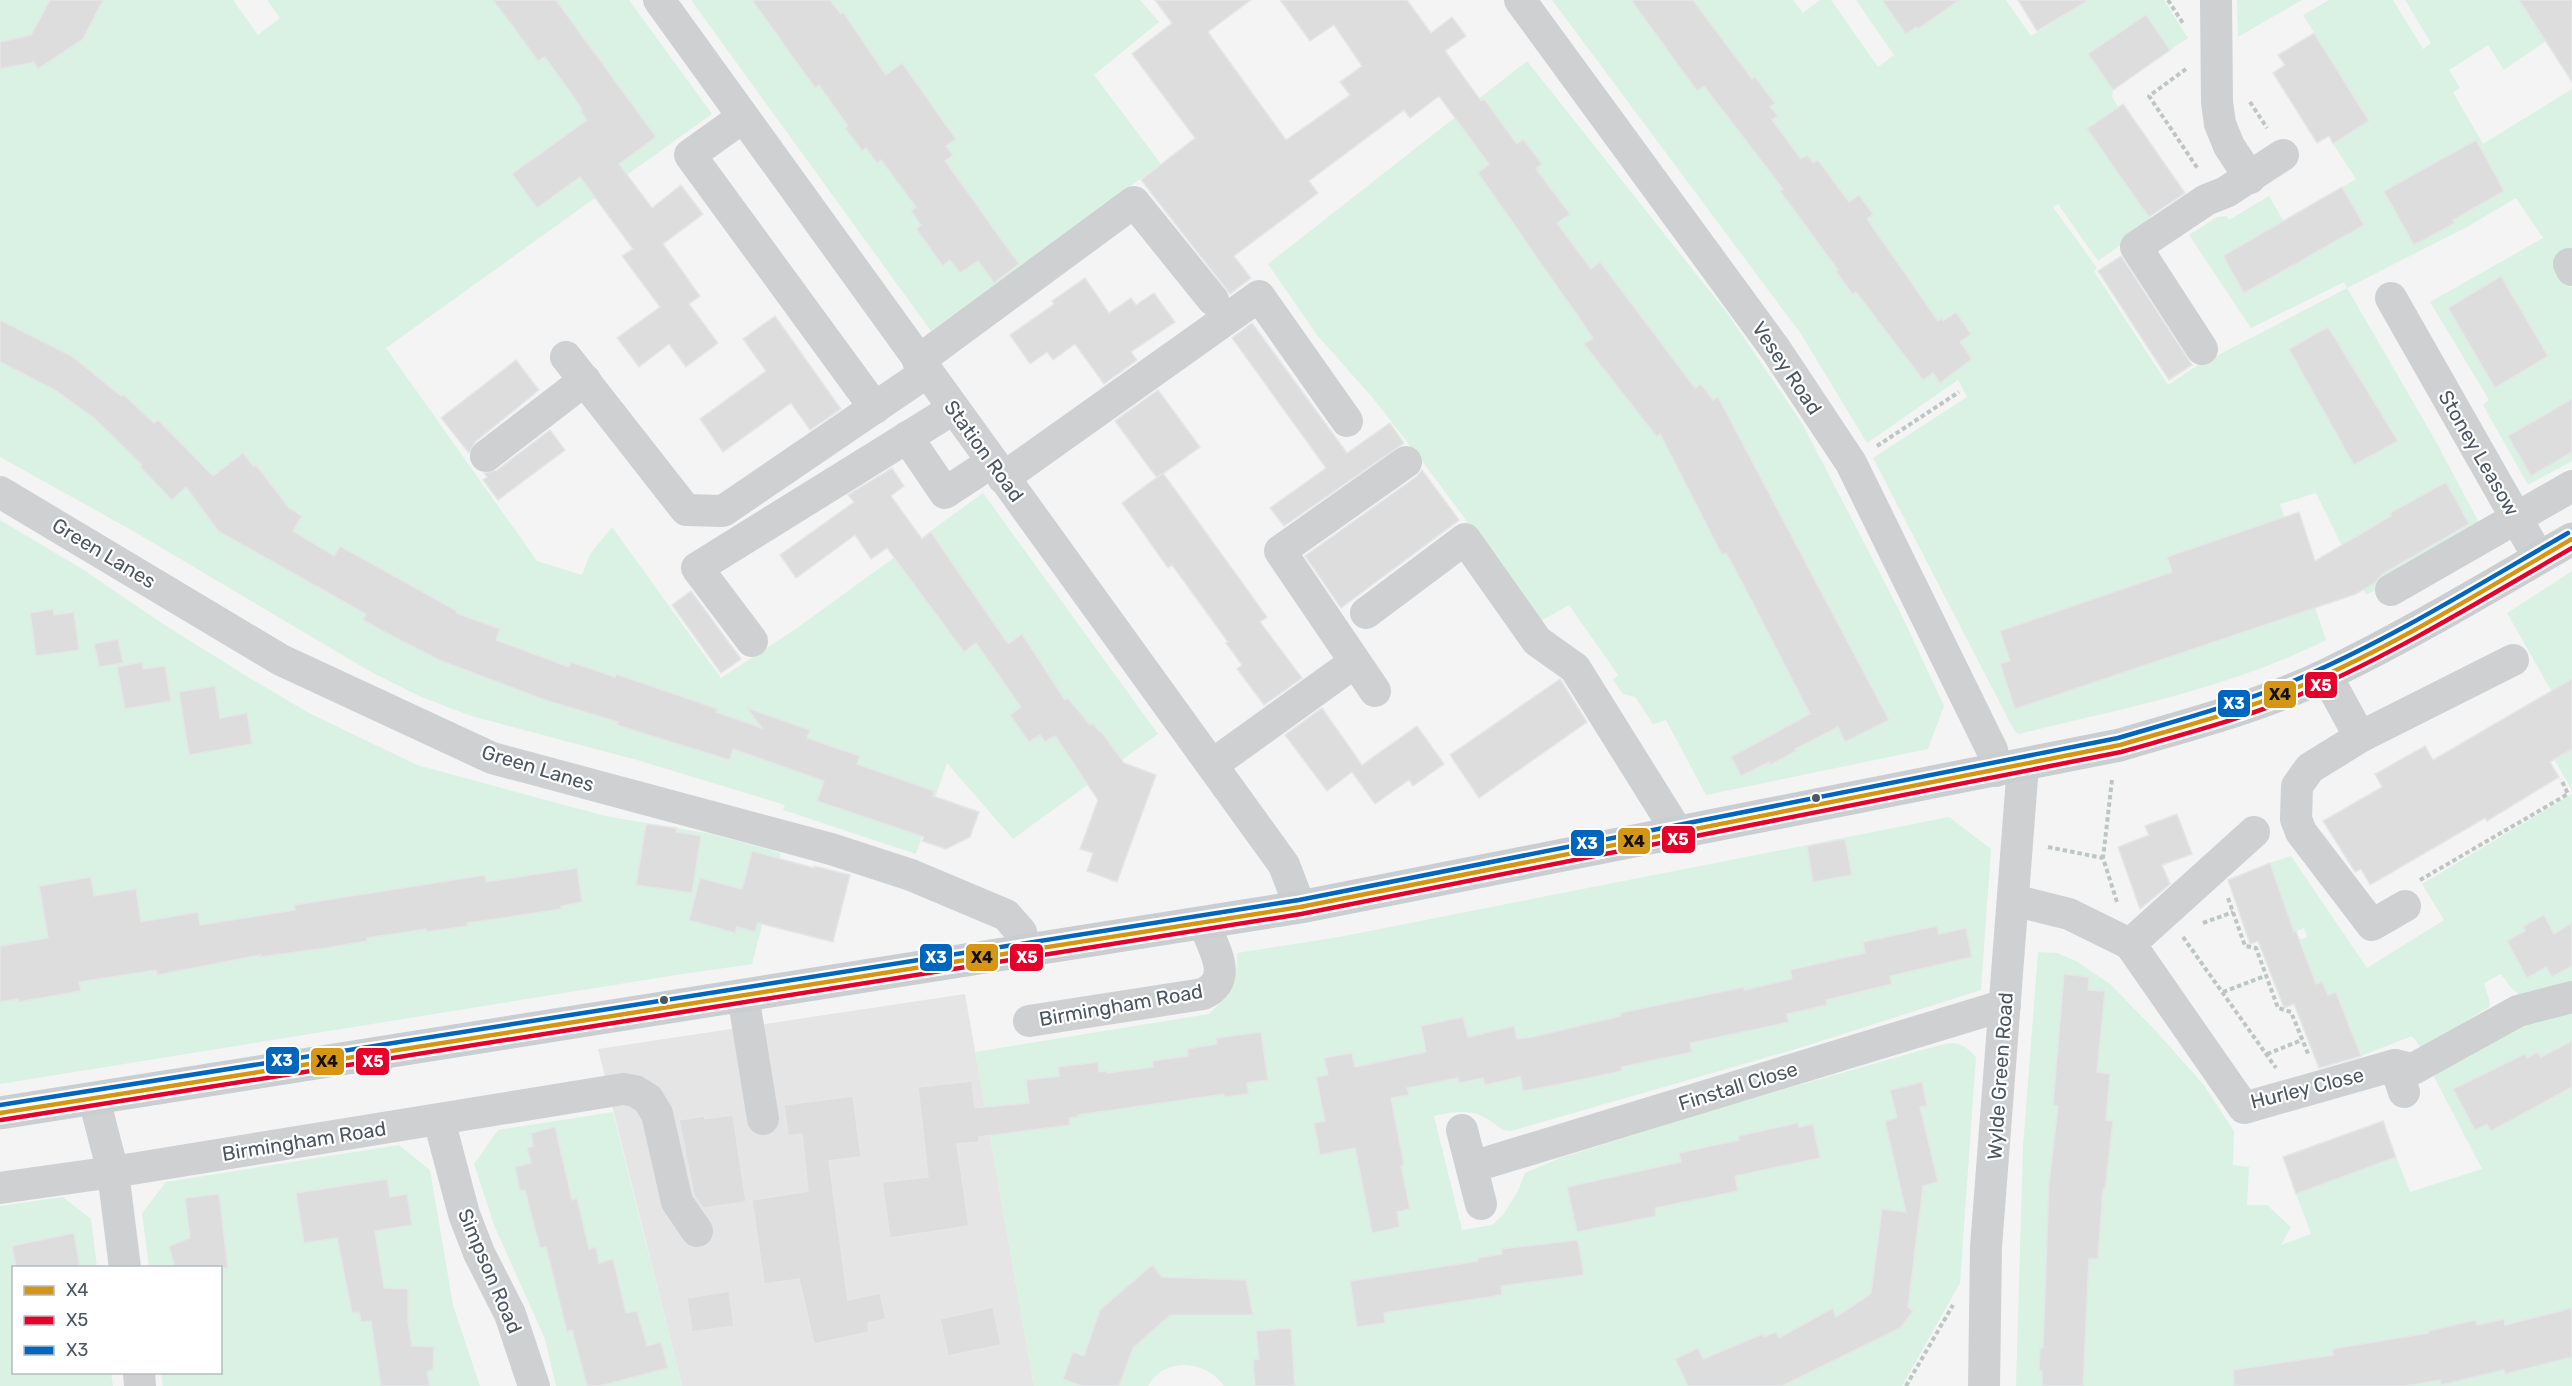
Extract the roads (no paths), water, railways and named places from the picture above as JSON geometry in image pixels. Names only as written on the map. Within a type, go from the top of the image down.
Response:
[{"type":"main road","points":[[0,1113],[1300,908],[2120,745],[2223,715],[2326,675],[2572,539]]},
{"type":"street","name":"Station Road","points":[[659,0],[1284,865],[1300,908]]},
{"type":"street","name":"Vesey Road","points":[[1521,0],[1776,350],[1851,463],[1992,750],[2010,768]]},
{"type":"street","points":[[2216,0],[2217,102],[2220,124],[2229,146],[2231,189]]},
{"type":"street","points":[[743,117],[690,155],[875,408]]},
{"type":"street","points":[[2202,349],[2136,247],[2206,200],[2231,189],[2283,155]]},
{"type":"street","points":[[486,456],[576,369],[686,510],[723,511],[875,408],[922,367],[1134,202],[1213,300]]},
{"type":"street","points":[[908,437],[945,493],[998,470],[1259,296],[1347,421]]},
{"type":"street","name":"Stoney Leasow","points":[[2391,298],[2411,353],[2517,519],[2539,558]]},
{"type":"street","points":[[752,640],[697,568],[953,409]]},
{"type":"street","points":[[1375,691],[1280,551],[1406,462]]},
{"type":"street","points":[[2391,590],[2572,486]]},
{"type":"street","name":"Green Lanes","points":[[0,492],[281,660],[492,758],[831,849],[911,875],[1006,915],[1021,933],[1025,952]]},
{"type":"street","points":[[1366,613],[1465,539],[1537,641],[1575,668],[1678,833]]},
{"type":"street","points":[[2404,906],[2372,925],[2301,832],[2296,819],[2297,786],[2310,768],[2360,737],[2513,660]]},
{"type":"street","points":[[1212,765],[1355,662]]},
{"type":"street","points":[[2326,675],[2360,737]]},
{"type":"street","name":"Wylde Green Road","points":[[1984,1386],[1986,1247],[2017,840],[2010,768]]},
{"type":"street","points":[[2130,944],[2173,922],[2217,866],[2254,832]]},
{"type":"street","name":"Hurley Close","points":[[2013,900],[2069,914],[2130,944],[2244,1108],[2308,1090],[2399,1079],[2518,1011],[2572,997]]},
{"type":"street","name":"Birmingham Road","points":[[1029,1021],[1203,994],[1214,989],[1220,980],[1221,969],[1204,923]]},
{"type":"street","points":[[742,995],[763,1119]]},
{"type":"street","name":"Finstall Close","points":[[1472,1167],[2005,1005]]},
{"type":"street","name":"Birmingham Road","points":[[0,1188],[113,1172],[623,1089],[635,1091],[648,1099],[657,1114],[678,1202],[697,1231]]},
{"type":"street","points":[[94,1099],[113,1172],[125,1266]]},
{"type":"street","name":"Simpson Road","points":[[439,1120],[464,1214],[479,1253],[510,1314],[534,1386]]},
{"type":"street","points":[[1462,1130],[1481,1204]]}]
